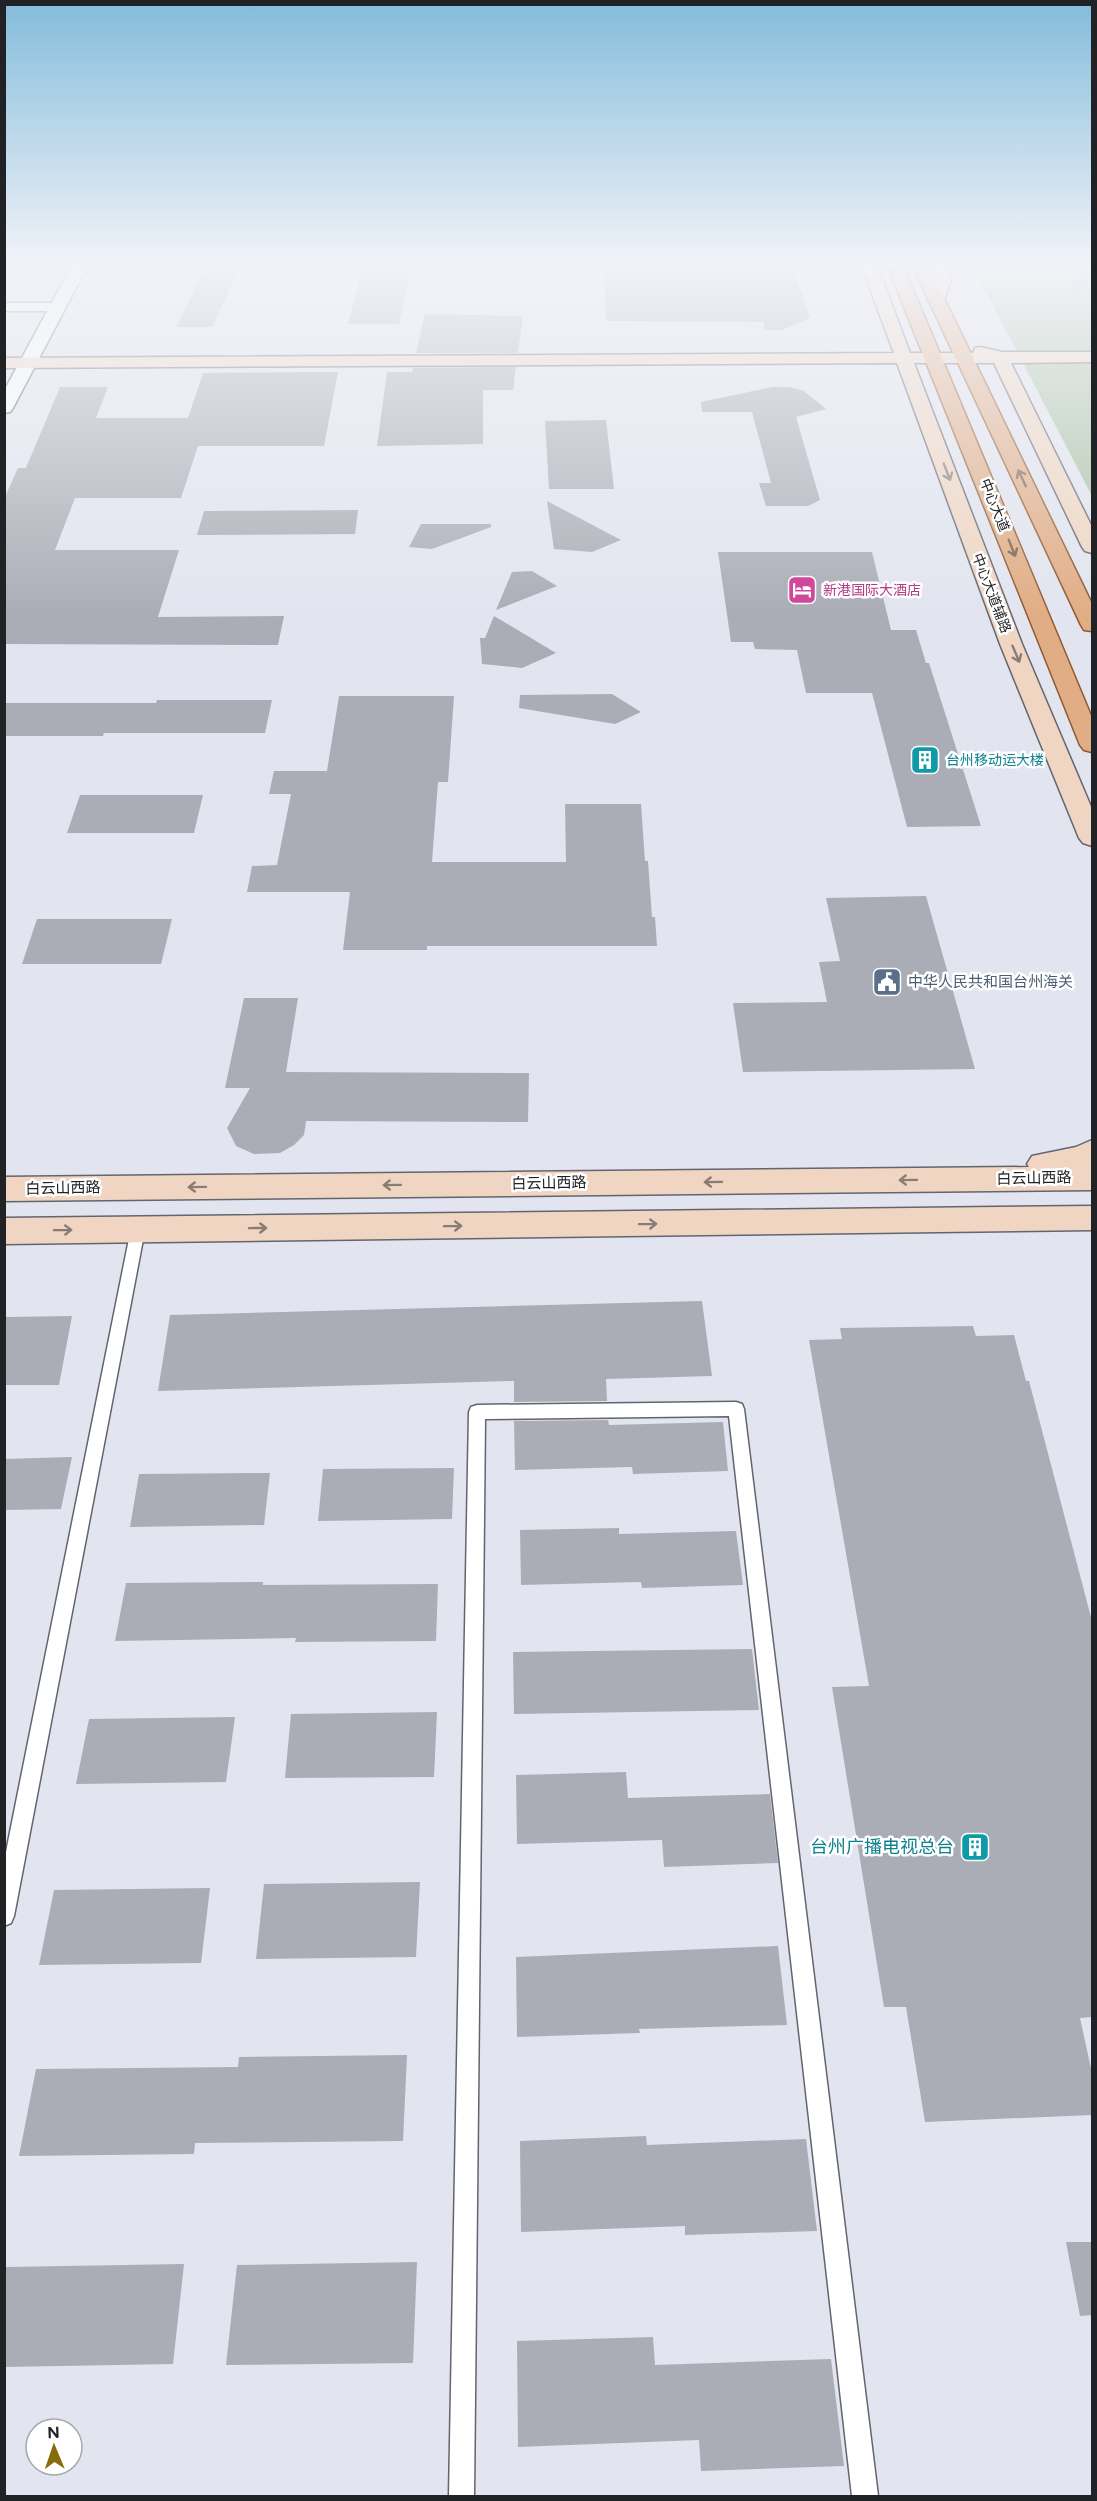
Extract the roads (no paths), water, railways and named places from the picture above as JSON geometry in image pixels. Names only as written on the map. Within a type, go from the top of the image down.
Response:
[{"type":"main road","name":"中心大道辅路","points":[[912,382],[1011,644],[1092,838]]},
{"type":"main road","name":"中心大道","points":[[944,382],[1092,745]]},
{"type":"main road","points":[[976,382],[1092,625]]},
{"type":"main road","points":[[1012,382],[1092,547]]},
{"type":"main road","points":[[960,1179],[1084,1156],[1092,1151]]},
{"type":"main road","name":"白云山西路","points":[[4,1189],[1092,1178]]},
{"type":"main road","points":[[4,1231],[1092,1218]]},
{"type":"main road","points":[[943,1220],[1092,1241]]},
{"type":"street","points":[[4,408],[17,382]]},
{"type":"lane","points":[[4,1916],[138,1229]]},
{"type":"lane","points":[[460,2496],[477,1412],[736,1409],[865,2496]]},
{"type":"place","name":"新港国际大酒店","points":[[802,590]]},
{"type":"place","name":"台州移动运大楼","points":[[925,760]]},
{"type":"place","name":"中华人民共和国台州海关","points":[[887,982]]},
{"type":"place","name":"台州广播电视总台","points":[[975,1847]]}]
